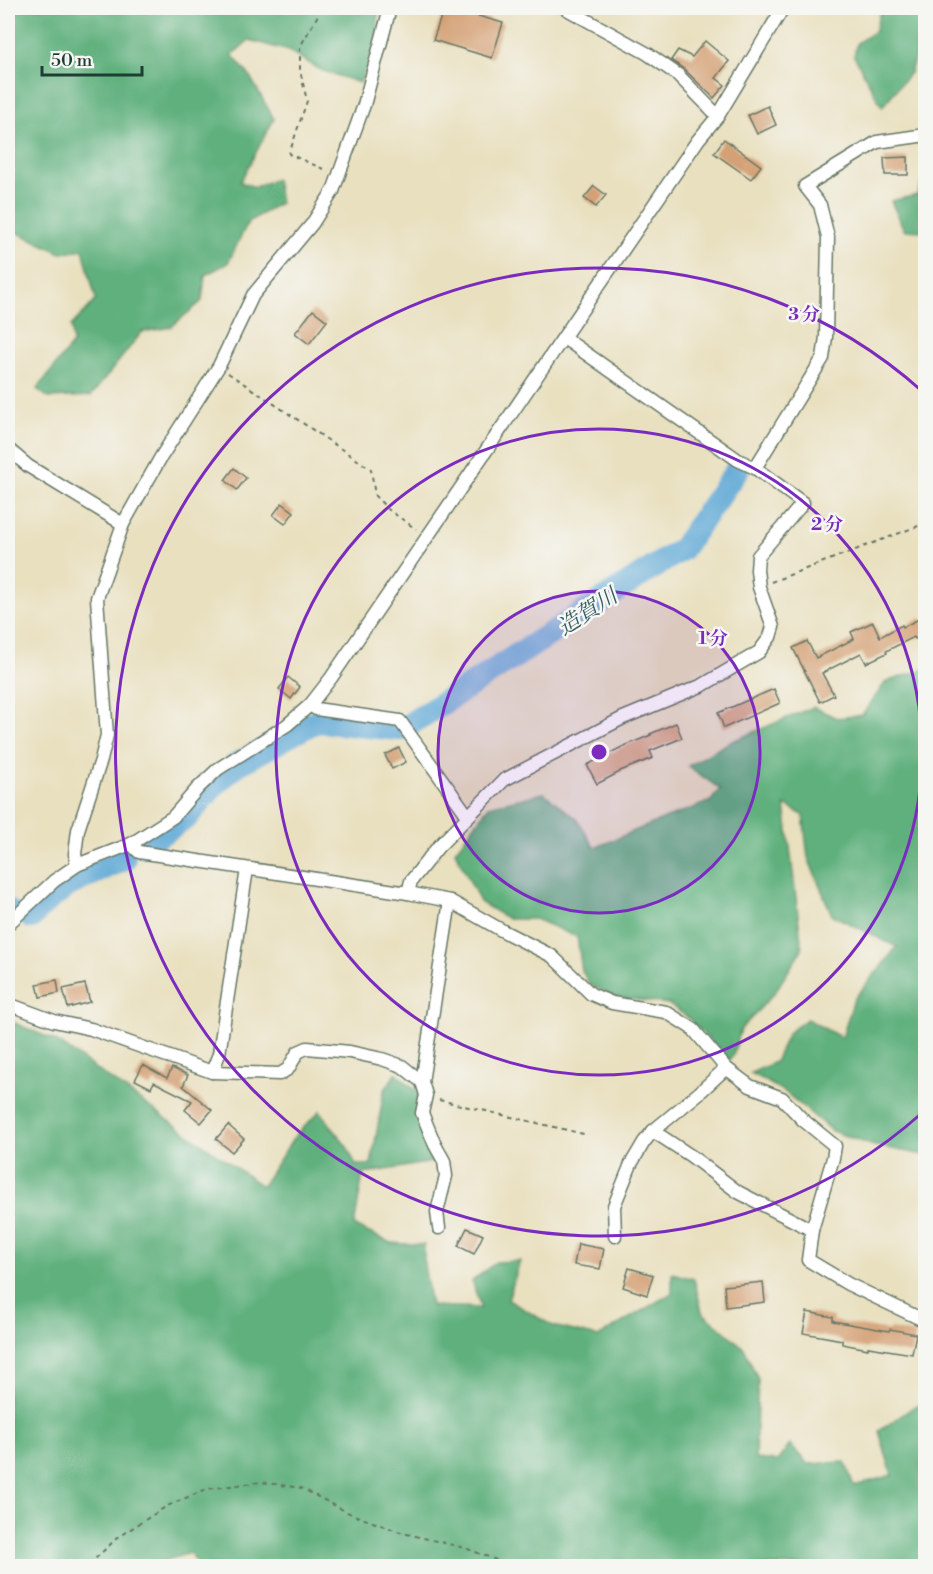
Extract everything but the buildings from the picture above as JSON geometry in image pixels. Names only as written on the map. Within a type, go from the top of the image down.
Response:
[{"type":"street","points":[[77,865],[75,854],[78,830],[107,735],[97,598],[123,524],[161,457],[219,366],[253,296],[312,224],[333,191],[364,105],[390,8]]},
{"type":"street","points":[[565,8],[648,54],[678,75],[718,116]]},
{"type":"street","points":[[8,924],[54,881],[77,865],[131,844],[173,817],[218,769],[287,724],[310,705],[428,537],[698,140],[718,116],[783,8]]},
{"type":"street","points":[[754,468],[823,358],[826,338],[828,237],[820,205],[805,186],[877,142],[926,135]]},
{"type":"street","points":[[408,892],[411,881],[438,847],[504,780],[623,718],[703,685],[759,652],[770,637],[773,627],[759,587],[758,556],[803,503],[564,338]]},
{"type":"street","points":[[8,449],[28,466],[123,524]]},
{"type":"street","points":[[310,705],[316,709],[400,721],[468,816]]},
{"type":"street","points":[[131,844],[139,852],[408,892],[450,901],[552,956],[591,994],[612,1003],[666,1012],[693,1029],[726,1068],[750,1086],[782,1098],[802,1120],[835,1146],[812,1230],[808,1260],[848,1284],[926,1320]]},
{"type":"street","points":[[212,1072],[219,1054],[247,869]]},
{"type":"street","points":[[439,1228],[437,1212],[446,1176],[444,1161],[422,1113],[426,1095],[422,1082],[450,901]]},
{"type":"street","points":[[8,1004],[54,1021],[91,1029],[212,1072],[280,1074],[288,1069],[298,1052],[306,1048],[351,1052],[382,1059],[402,1066],[422,1082]]},
{"type":"street","points":[[615,1236],[614,1206],[631,1164],[644,1142],[653,1131],[726,1068]]},
{"type":"street","points":[[653,1131],[691,1156],[738,1192],[812,1230]]},
{"type":"path","points":[[322,8],[300,47],[300,70],[307,101],[289,154],[339,176]]},
{"type":"path","points":[[219,366],[371,469],[375,496],[388,510],[428,537]]},
{"type":"path","points":[[759,587],[926,523]]},
{"type":"path","points":[[426,1095],[588,1135]]},
{"type":"path","points":[[92,1566],[95,1559],[118,1537],[167,1506],[207,1489],[261,1482],[301,1488],[351,1514],[403,1533],[465,1548],[512,1566]]},
{"type":"green space","points":[[8,8],[378,9],[377,44],[360,83],[321,70],[289,51],[249,40],[232,55],[249,75],[274,119],[240,182],[255,187],[276,179],[280,203],[248,222],[228,263],[205,275],[202,301],[171,327],[142,332],[91,396],[49,398],[37,389],[73,343],[71,326],[96,300],[83,249],[61,253],[14,231],[8,216]]},
{"type":"green space","points":[[881,8],[926,8],[925,26],[910,73],[882,107],[854,56],[857,43],[875,31]]},
{"type":"green space","points":[[925,179],[925,231],[904,230],[891,201],[917,195]]},
{"type":"green space","points":[[925,667],[925,1155],[871,1145],[832,1131],[785,1092],[751,1073],[775,1062],[788,1033],[807,1019],[842,1038],[854,999],[897,947],[832,915],[808,858],[803,815],[785,805],[802,949],[775,992],[741,1029],[733,1056],[729,1060],[686,1016],[668,1004],[616,997],[590,985],[582,971],[577,937],[535,919],[508,919],[480,902],[455,851],[489,806],[544,793],[577,819],[594,847],[607,843],[711,801],[720,789],[688,766],[728,743],[813,707],[837,718],[862,715],[886,682],[923,670]]},
{"type":"green space","points":[[8,1020],[56,1041],[262,1186],[295,1136],[320,1111],[347,1147],[356,1165],[371,1165],[384,1091],[396,1073],[419,1093],[419,1121],[433,1162],[363,1174],[354,1226],[391,1243],[424,1245],[424,1265],[431,1306],[481,1308],[472,1281],[496,1262],[520,1261],[508,1300],[553,1326],[598,1337],[672,1293],[672,1273],[694,1279],[702,1312],[744,1348],[758,1379],[755,1459],[777,1461],[790,1445],[808,1464],[845,1462],[854,1486],[892,1475],[879,1431],[915,1406],[925,1404],[925,1566],[200,1566],[190,1553],[147,1566],[8,1566]]},
{"type":"waterway","name":"造賀川","points":[[410,724],[682,549],[737,470]]},
{"type":"waterway","name":"造賀川","points":[[144,845],[186,818],[214,785],[238,764],[316,721],[400,729]]},
{"type":"waterway","name":"造賀川","points":[[31,917],[48,900],[69,885],[124,859]]}]
